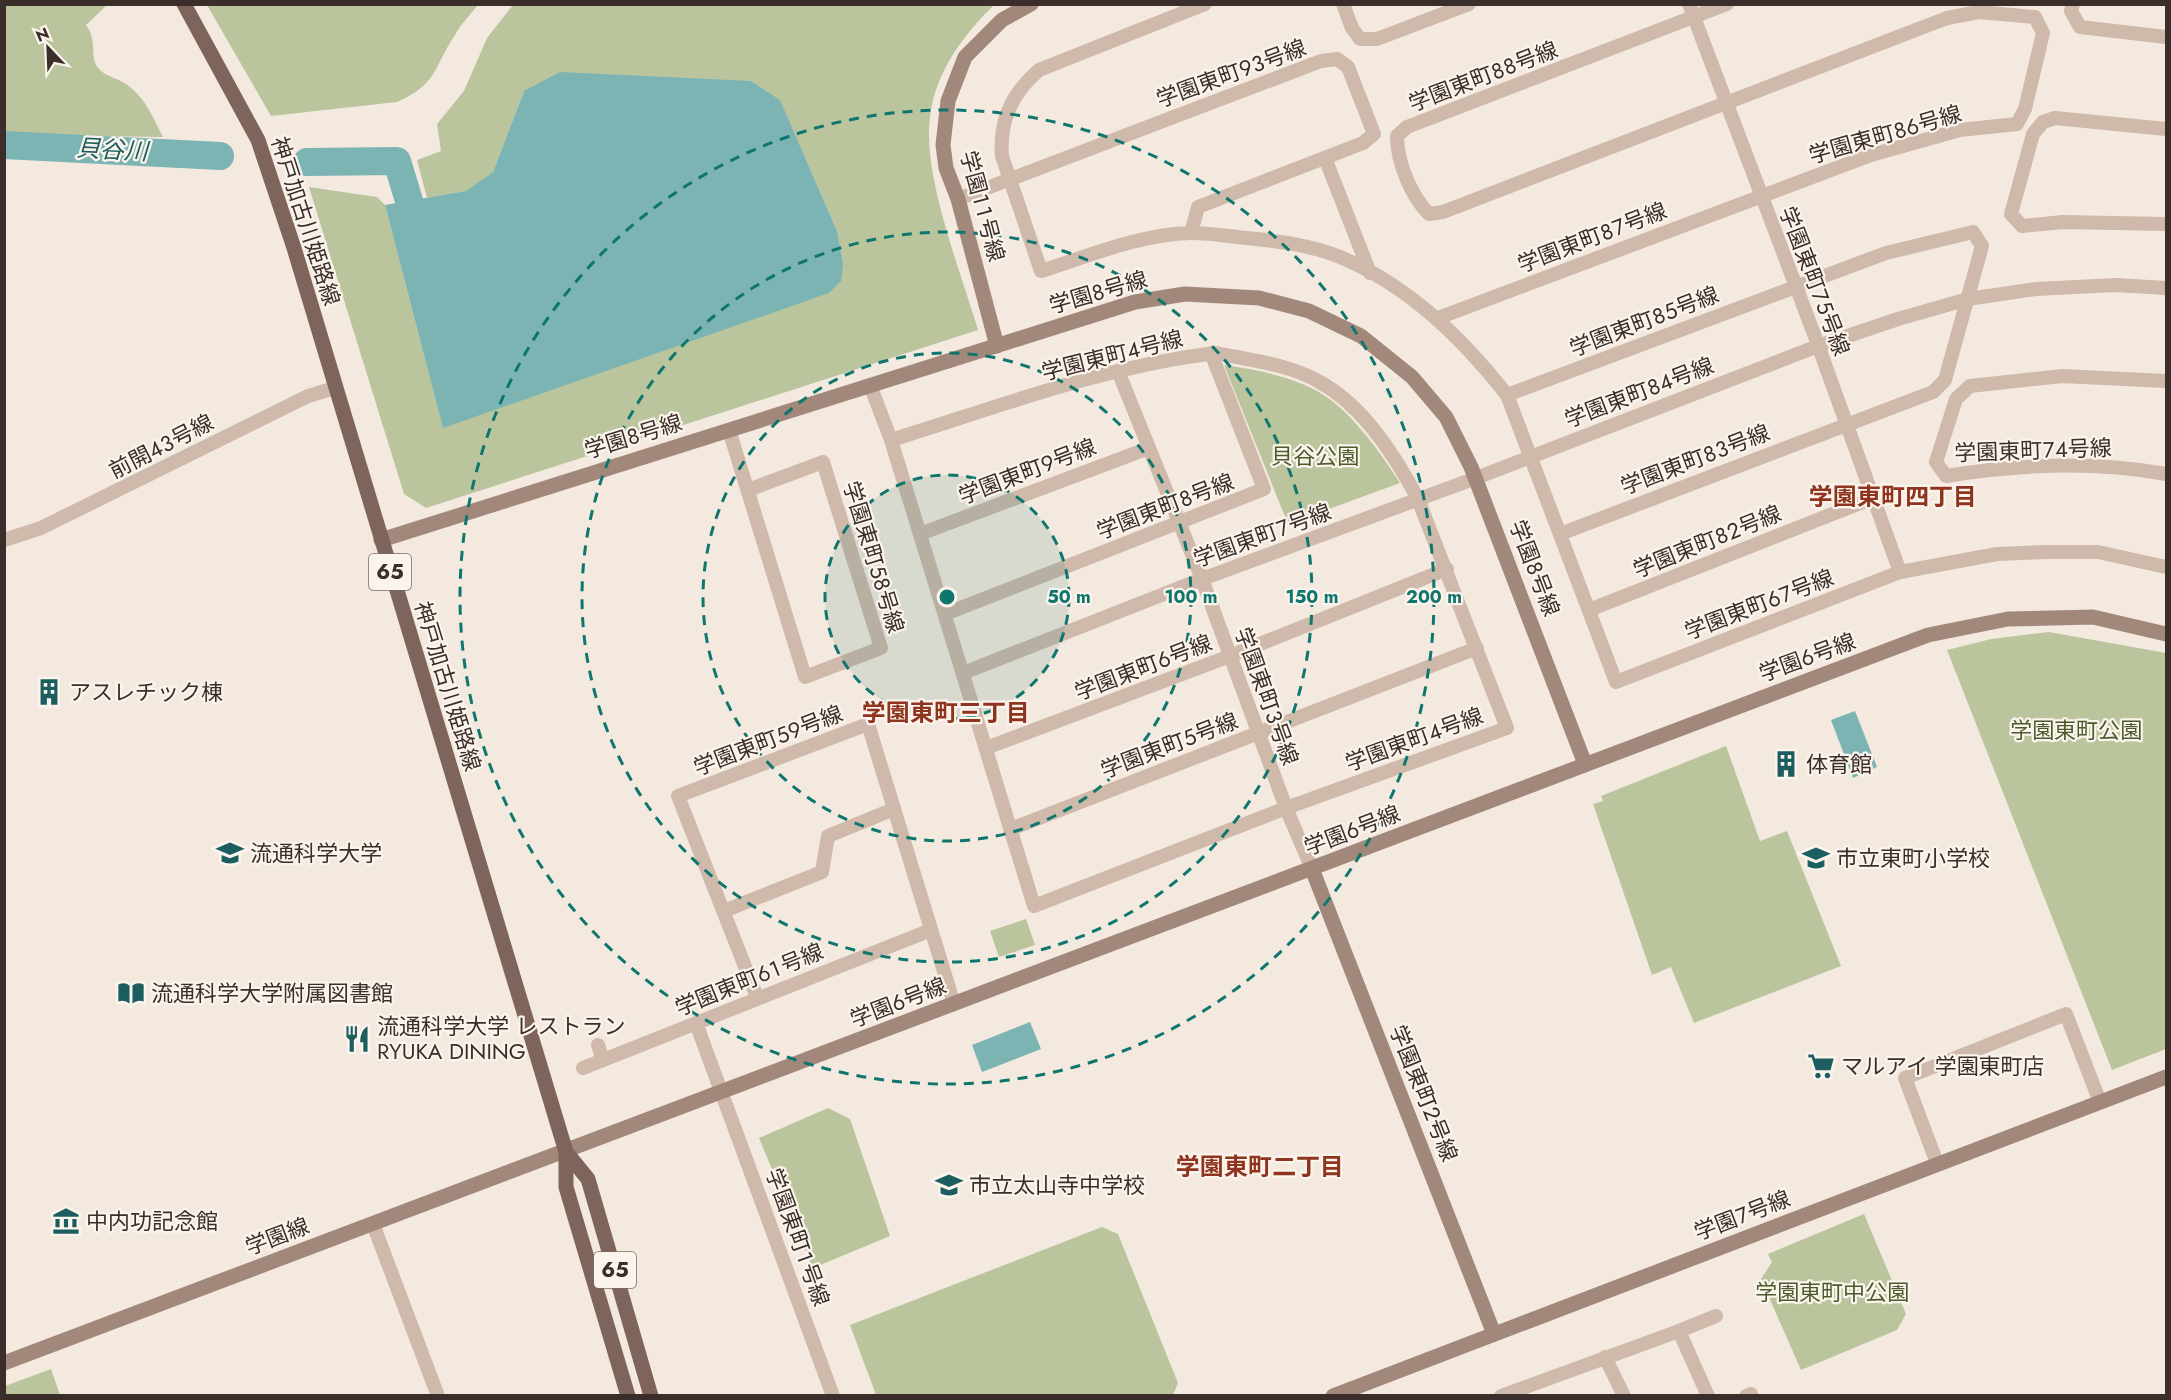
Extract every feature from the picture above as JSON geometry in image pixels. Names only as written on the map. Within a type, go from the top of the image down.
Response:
[{"type":"main road","name":"神戸加古川姫路線","points":[[184,4],[258,140],[294,248],[566,1152],[566,1187],[628,1395]]},
{"type":"main road","name":"神戸加古川姫路線","points":[[566,1152],[588,1179],[651,1395]]},
{"type":"street","name":"学園１１号線","points":[[997,345],[958,199],[946,168],[943,145],[948,101],[965,57],[1002,20],[1031,4]]},
{"type":"street","points":[[1009,178],[1002,156],[1001,138],[1014,99],[1032,76],[1051,64],[1205,4]]},
{"type":"street","points":[[1343,4],[1352,28],[1360,39],[1377,39],[1468,4]]},
{"type":"street","points":[[1691,11],[1727,4]]},
{"type":"street","points":[[2073,4],[2071,11],[2080,27],[2166,37]]},
{"type":"street","name":"学園東町７５号線","points":[[1691,11],[1796,286],[1900,572]]},
{"type":"street","name":"学園東町８８号線","points":[[1691,11],[1407,127],[1397,136],[1397,152],[1419,203],[1429,214],[1443,212],[1726,102]]},
{"type":"street","name":"学園東町８６号線","points":[[1726,102],[1947,18],[1979,12],[2035,16],[2043,33],[2025,109],[2017,124],[1960,130],[1871,155],[1760,195]]},
{"type":"street","name":"学園東町９３号線","points":[[958,199],[1321,61],[1337,59],[1348,67],[1374,134],[1363,143],[1198,207],[1191,233]]},
{"type":"street","points":[[2166,129],[2055,118],[2043,122],[2033,134],[2011,214],[2022,226],[2063,222],[2166,224]]},
{"type":"street","points":[[1325,158],[1370,273]]},
{"type":"street","name":"学園東町６７号線","points":[[1009,178],[1041,271],[1151,238],[1191,233],[1303,246],[1339,256],[1370,273],[1438,318],[1477,358],[1507,395],[1616,682],[1900,572],[1997,554],[2046,552],[2098,552],[2166,567]]},
{"type":"street","name":"学園東町８７号線","points":[[1438,318],[1760,195]]},
{"type":"street","name":"学園東町８５号線","points":[[1507,395],[1886,253],[1972,232],[1982,246],[1968,299]]},
{"type":"street","name":"学園東町８４号線","points":[[1476,478],[1528,452],[1818,346],[1968,299],[2036,289],[2116,285],[2166,288]]},
{"type":"street","name":"学園８号線","points":[[381,540],[1135,302],[1185,294],[1259,298],[1309,311],[1361,336],[1412,377],[1446,417],[1476,478],[1585,764]]},
{"type":"street","name":"学園東町８３号線","points":[[1560,534],[1846,423],[1933,392],[1945,380],[1968,299]]},
{"type":"street","name":"学園東町４号線","points":[[870,385],[891,440],[1034,906],[1286,808],[1507,728],[1447,569],[1405,473],[1380,437],[1354,409],[1318,381],[1275,364],[1210,354],[1171,358],[1118,370],[891,440]]},
{"type":"street","name":"学園東町８号線","points":[[945,614],[1264,489],[1210,354]]},
{"type":"street","name":"学園東町３号線","points":[[1118,370],[1202,579],[1286,808],[1312,869]]},
{"type":"street","name":"学園東町７４号線","points":[[2166,381],[2062,376],[1970,386],[1956,399],[1936,462],[1946,476],[2010,468],[2060,465],[2104,465],[2166,474]]},
{"type":"street","name":"前開４３号線","points":[[4,540],[41,528],[308,396],[335,388]]},
{"type":"street","name":"学園東町５８号線","points":[[729,430],[805,677],[881,648],[823,462],[748,490]]},
{"type":"street","name":"学園東町９号線","points":[[920,534],[1149,448]]},
{"type":"street","name":"学園東町７号線","points":[[963,673],[1202,579],[1476,478]]},
{"type":"street","name":"学園東町８２号線","points":[[1589,610],[1873,498]]},
{"type":"street","name":"学園東町６号線","points":[[986,748],[1230,656],[1447,569]]},
{"type":"street","name":"学園６号線","points":[[566,1152],[1928,635],[2008,619],[2093,617],[2166,634]]},
{"type":"street","name":"学園東町５号線","points":[[1011,829],[1477,648]]},
{"type":"street","name":"学園東町５９号線","points":[[757,996],[678,796],[868,724],[954,1004]]},
{"type":"street","points":[[724,911],[822,872],[828,836],[894,810]]},
{"type":"street","name":"学園東町２号線","points":[[1312,869],[1494,1334]]},
{"type":"street","name":"学園東町６１号線","points":[[583,1068],[757,996],[931,930]]},
{"type":"street","points":[[1937,1163],[1905,1078],[2066,1014],[2100,1102]]},
{"type":"street","name":"学園東町１号線","points":[[696,1023],[833,1395]]},
{"type":"street","points":[[598,1045],[603,1060]]},
{"type":"street","name":"学園７号線","points":[[1333,1395],[1370,1389],[1494,1334],[2166,1077]]},
{"type":"street","name":"学園線","points":[[4,1363],[566,1152]]},
{"type":"street","points":[[373,1224],[438,1395]]},
{"type":"street","points":[[1501,1395],[1542,1382],[1605,1356],[1716,1316]]},
{"type":"street","points":[[1679,1331],[1708,1395]]},
{"type":"street","points":[[1605,1356],[1624,1395]]},
{"type":"street","points":[[1542,1382],[1547,1395]]},
{"type":"green space","points":[[5,4],[107,5],[86,25],[92,37],[95,63],[101,71],[127,84],[141,97],[163,137],[5,135]]},
{"type":"green space","points":[[207,5],[478,5],[457,31],[428,82],[397,102],[271,116]]},
{"type":"green space","points":[[513,5],[994,5],[961,42],[944,70],[930,117],[929,140],[937,195],[978,330],[426,508],[404,494],[309,187],[377,197],[385,205],[443,427],[837,231],[780,101],[751,81],[524,91],[493,172],[467,191],[427,198],[417,160],[441,151],[437,124],[464,91],[487,38]]},
{"type":"green space","name":"貝谷公園","points":[[1224,365],[1284,377],[1317,391],[1329,399],[1363,432],[1400,483],[1288,524]]},
{"type":"green space","name":"学園東町公園","points":[[2049,632],[2166,653],[2166,1049],[2112,1070],[1947,650],[1991,639]]},
{"type":"green space","points":[[1726,746],[1760,841],[1787,831],[1841,966],[1694,1023],[1671,967],[1652,975],[1593,804],[1603,801],[1601,796]]},
{"type":"green space","points":[[1026,919],[1035,945],[999,957],[990,931]]},
{"type":"green space","points":[[828,1108],[850,1119],[890,1236],[813,1268],[759,1138]]},
{"type":"green space","name":"学園東町中公園","points":[[1864,1214],[1906,1314],[1897,1330],[1801,1370],[1761,1279],[1772,1262],[1768,1254]]},
{"type":"green space","points":[[1102,1227],[1118,1234],[1178,1383],[1173,1395],[876,1395],[850,1325]]},
{"type":"green space","points":[[51,1369],[60,1395],[5,1395],[5,1386]]},
{"type":"water","points":[[560,72],[751,81],[780,100],[837,231],[843,264],[841,281],[829,293],[443,428],[385,205],[466,191],[493,172],[524,91]]},
{"type":"water","points":[[1855,711],[1877,767],[1853,778],[1831,720]]},
{"type":"water","points":[[1030,1022],[1041,1049],[982,1072],[972,1045]]},
{"type":"waterway","name":"貝谷川","points":[[4,145],[220,156]]},
{"type":"waterway","name":"貝谷川","points":[[307,162],[397,161],[409,201]]},
{"type":"place","name":"アスレチック棟","points":[[49,692]]},
{"type":"place","name":"体育館","points":[[1786,764]]},
{"type":"place","name":"流通科学大学","points":[[230,853]]},
{"type":"place","name":"市立東町小学校","points":[[1816,858]]},
{"type":"place","name":"流通科学大学附属図書館","points":[[131,993]]},
{"type":"place","name":"流通科学大学 レストラン RYUKA DINING","points":[[357,1039]]},
{"type":"place","name":"マルアイ 学園東町店","points":[[1821,1066]]},
{"type":"place","name":"市立太山寺中学校","points":[[949,1185]]},
{"type":"place","name":"中内功記念館","points":[[66,1221]]},
{"type":"district","name":"学園東町四丁目","points":[[1893,497]]},
{"type":"district","name":"学園東町三丁目","points":[[946,713]]},
{"type":"district","name":"学園東町二丁目","points":[[1260,1167]]}]
